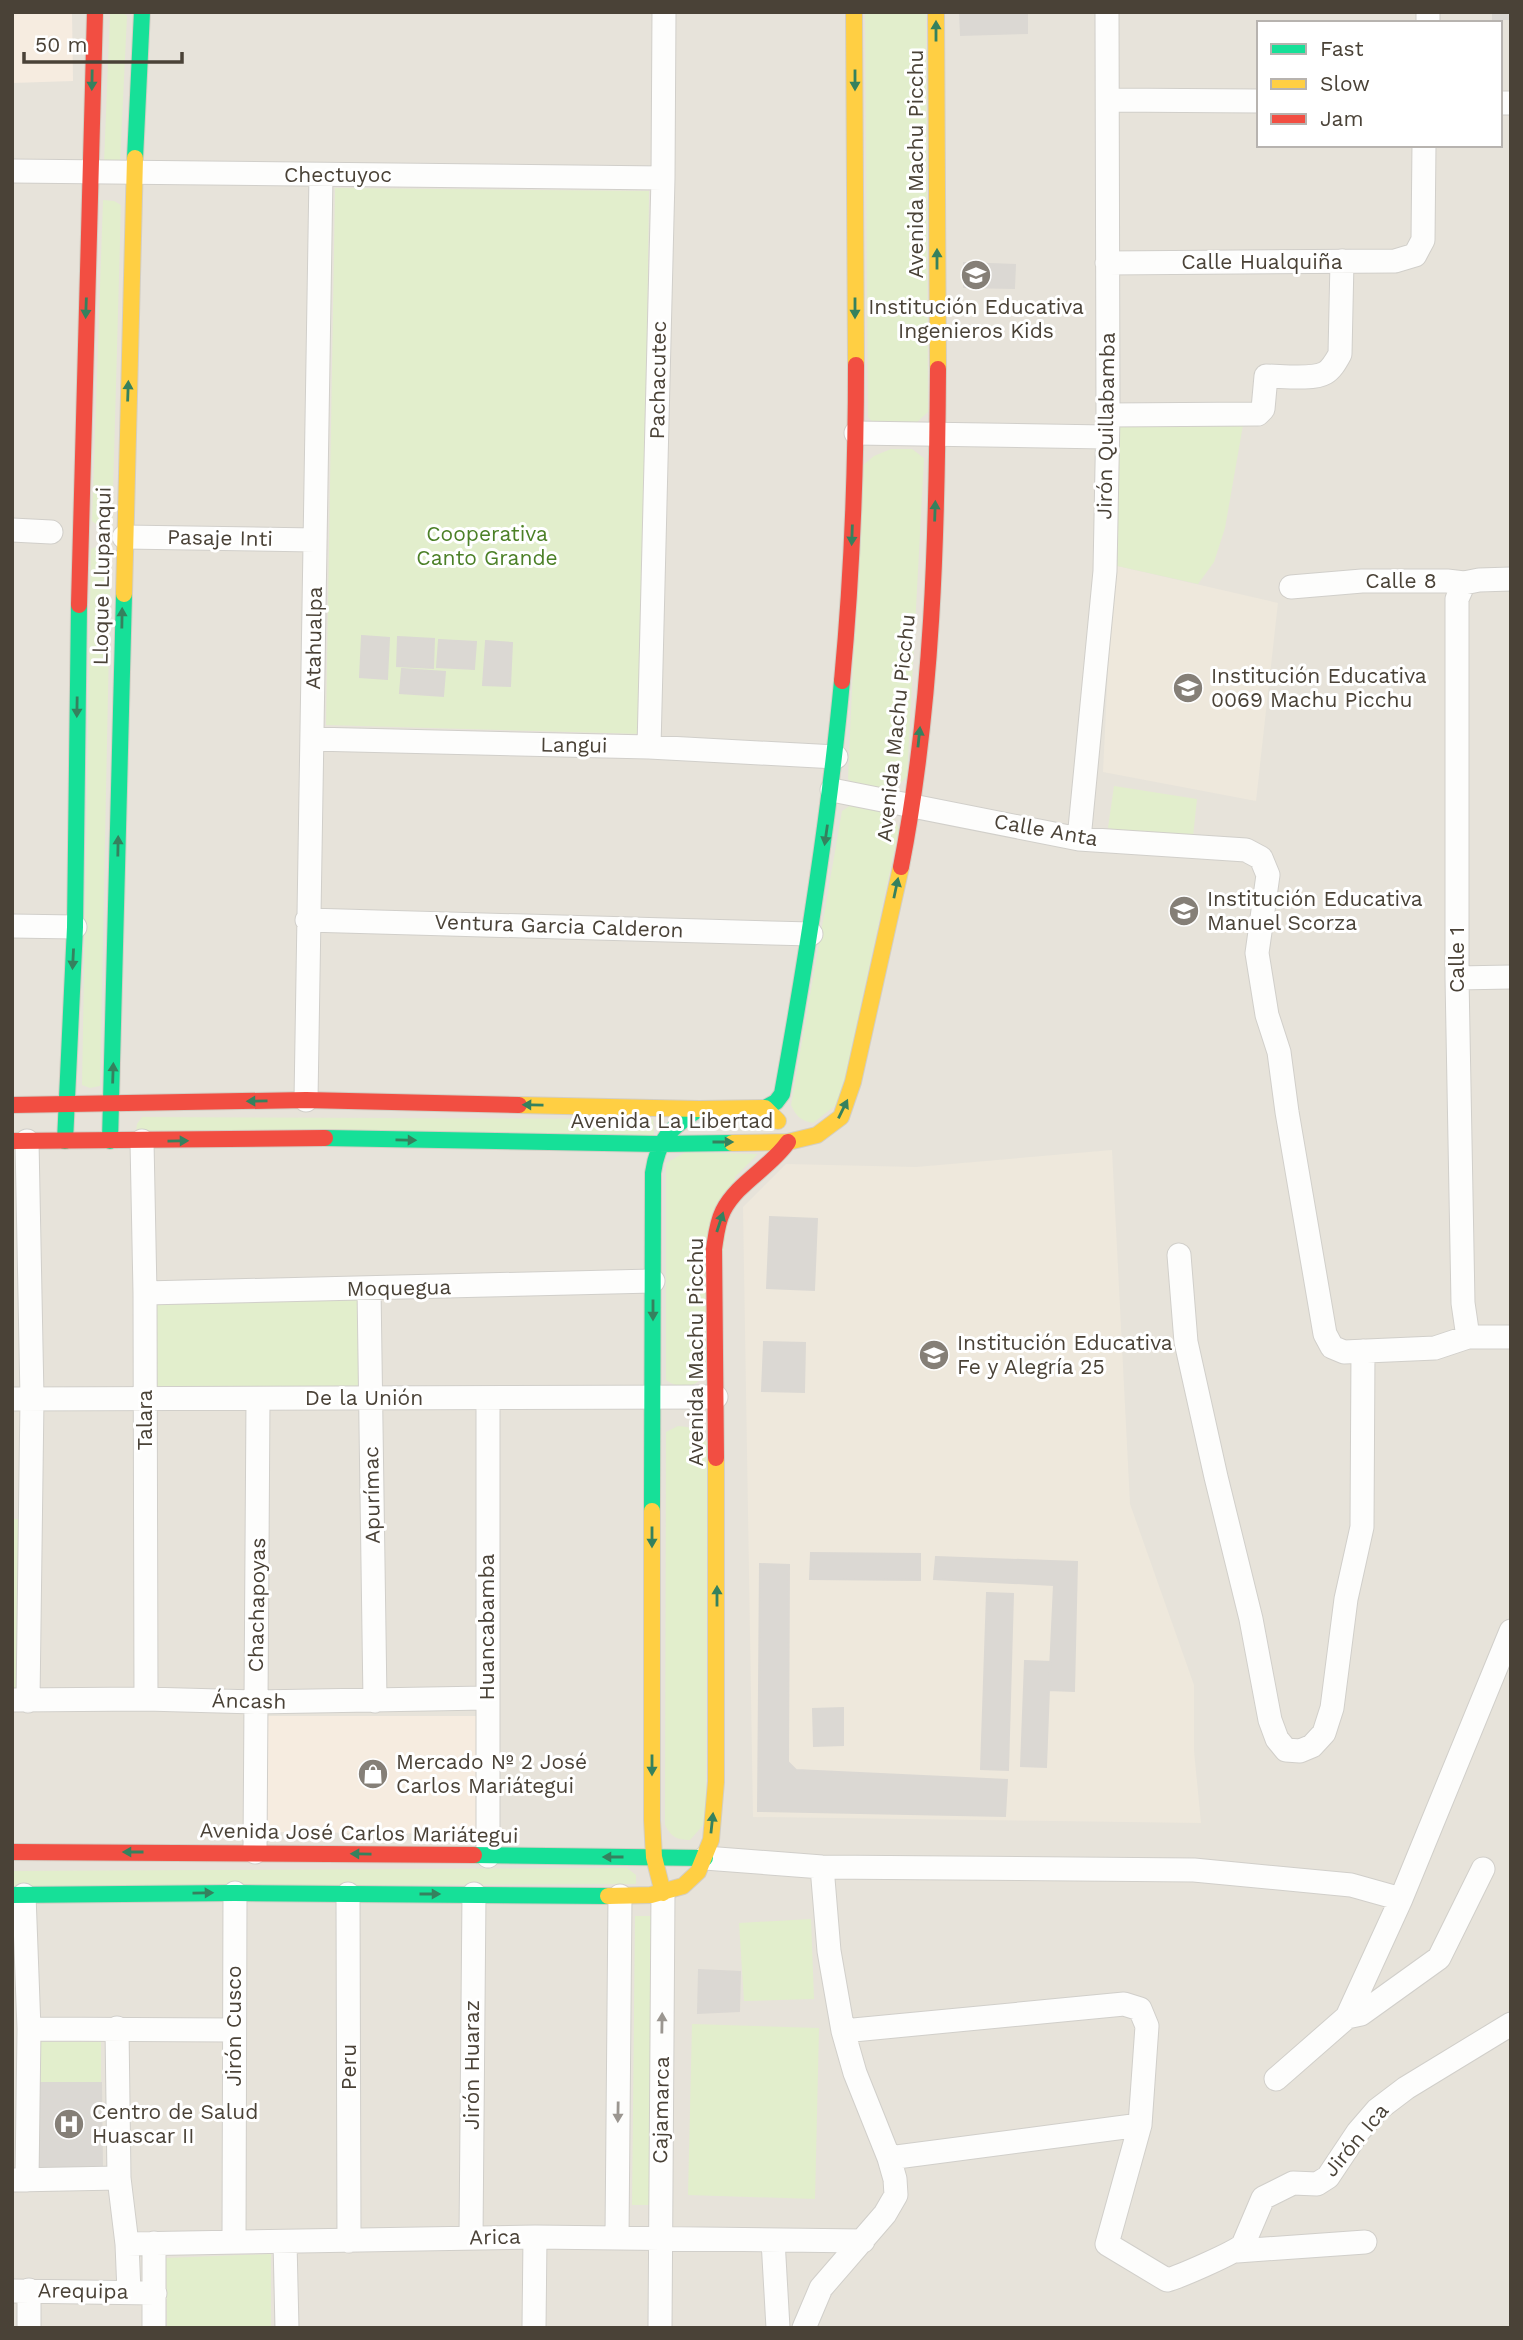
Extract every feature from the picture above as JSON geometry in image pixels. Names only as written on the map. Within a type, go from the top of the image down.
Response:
[{"type":"street","name":"Lloque Llupanqui","points":[[65,1141],[75,927],[80,533],[95,12]]},
{"type":"street","name":"Lloque Llupanqui","points":[[110,1141],[113,536],[142,12]]},
{"type":"street","name":"Pachacutec","points":[[649,747],[663,178],[664,12]]},
{"type":"street","points":[[765,1108],[776,1102],[782,1094],[811,934],[836,757],[849,611],[856,433],[854,12]]},
{"type":"street","name":"Avenida Machu Picchu","points":[[658,1144],[653,1173],[652,1820],[654,1857],[663,1893],[679,1887],[695,1875],[705,1858],[713,1825],[717,1686],[714,1249],[719,1220],[731,1199],[781,1153],[788,1142],[817,1135],[841,1117],[853,1082],[912,805],[928,649],[934,546],[937,435],[936,12]]},
{"type":"street","name":"Jirón Quillabamba","points":[[1079,839],[1105,571],[1107,12]]},
{"type":"street","points":[[1108,100],[1257,101]]},
{"type":"street","name":"Calle Hualquiña","points":[[1107,263],[1395,261],[1415,255],[1423,240],[1424,147]]},
{"type":"street","name":"Chectuyoc","points":[[12,171],[663,178]]},
{"type":"street","name":"Atahualpa","points":[[306,1100],[321,175]]},
{"type":"street","points":[[856,433],[937,435],[1107,426],[1258,414],[1263,409],[1266,376],[1315,376],[1334,366],[1340,354],[1342,261]]},
{"type":"street","points":[[12,530],[51,532]]},
{"type":"street","points":[[80,533],[113,536]]},
{"type":"street","name":"Pasaje Inti","points":[[113,536],[315,540]]},
{"type":"street","name":"Calle 8","points":[[1291,587],[1362,581],[1464,583],[1511,579]]},
{"type":"street","name":"Calle 1","points":[[1464,583],[1457,599],[1457,978],[1463,1303],[1468,1338]]},
{"type":"street","name":"Langui","points":[[312,739],[649,747],[836,757]]},
{"type":"street","name":"Calle Anta","points":[[832,789],[1079,839],[1246,850],[1261,859],[1268,875],[1257,953],[1267,1015],[1279,1052],[1325,1334],[1332,1347],[1344,1352],[1363,1351]]},
{"type":"street","name":"Ventura Garcia Calderon","points":[[307,920],[811,934]]},
{"type":"street","points":[[12,926],[75,927]]},
{"type":"street","points":[[1457,978],[1511,977]]},
{"type":"street","name":"Avenida La Libertad","points":[[12,1105],[306,1100],[699,1109],[765,1108],[784,1129],[788,1142],[658,1144],[308,1138],[19,1141]]},
{"type":"street","points":[[658,1144],[672,1129],[699,1109]]},
{"type":"street","points":[[19,1141],[22,1399],[20,1701]]},
{"type":"street","name":"Talara","points":[[142,1141],[146,1699]]},
{"type":"street","points":[[1179,1255],[1189,1356],[1251,1619],[1270,1720],[1277,1739],[1286,1749],[1300,1751],[1312,1746],[1324,1732],[1332,1708],[1346,1599],[1362,1527],[1363,1351],[1435,1348],[1468,1338],[1511,1337]]},
{"type":"street","name":"Moquegua","points":[[145,1293],[653,1281]]},
{"type":"street","name":"Apurímac","points":[[369,1288],[375,1701]]},
{"type":"street","name":"De la Unión","points":[[22,1399],[716,1397]]},
{"type":"street","name":"Huancabamba","points":[[488,1398],[488,1856]]},
{"type":"street","name":"Chachapoyas","points":[[255,1852],[258,1399]]},
{"type":"street","points":[[1276,2079],[1348,2017],[1401,1899],[1511,1631]]},
{"type":"street","name":"Áncash","points":[[20,1701],[146,1699],[256,1702],[486,1698]]},
{"type":"street","name":"Avenida José Carlos Mariátegui","points":[[12,1852],[255,1852],[405,1874],[474,1894],[620,1896],[663,1893]]},
{"type":"street","name":"Avenida José Carlos Mariátegui","points":[[18,1895],[348,1894],[405,1874],[488,1856],[705,1858]]},
{"type":"street","points":[[705,1858],[822,1867],[1194,1870],[1351,1885],[1401,1899]]},
{"type":"street","points":[[804,2328],[821,2288],[886,2214],[896,2195],[889,2158],[855,2073],[843,2031],[829,1951],[822,1867]]},
{"type":"street","points":[[1348,2017],[1361,2014],[1439,1958],[1483,1870]]},
{"type":"street","name":"Jirón Cusco","points":[[234,2242],[235,1893]]},
{"type":"street","name":"Cajamarca","points":[[660,2328],[663,1893]]},
{"type":"street","name":"Peru","points":[[348,1894],[349,2241]]},
{"type":"street","name":"Jirón Huaraz","points":[[471,2237],[474,1894]]},
{"type":"street","points":[[18,1895],[29,2029],[19,2180],[119,2178]]},
{"type":"street","name":"Cajamarca","points":[[617,2237],[620,1896]]},
{"type":"street","points":[[843,2031],[1124,2004],[1140,2009],[1147,2026],[1140,2125],[1107,2244],[1167,2280],[1181,2277],[1237,2250],[1365,2242]]},
{"type":"street","points":[[117,2028],[119,2178],[127,2244],[129,2292]]},
{"type":"street","points":[[29,2029],[233,2030]]},
{"type":"street","name":"Jirón Ica","points":[[1237,2250],[1243,2245],[1263,2198],[1293,2183],[1317,2184],[1328,2177],[1358,2132],[1377,2110],[1406,2088],[1506,2032]]},
{"type":"street","points":[[889,2158],[1140,2125]]},
{"type":"street","name":"Arica","points":[[127,2244],[471,2237],[863,2241]]},
{"type":"street","points":[[534,2328],[535,2237]]},
{"type":"street","points":[[773,2240],[778,2328]]},
{"type":"street","points":[[285,2242],[287,2328]]},
{"type":"street","points":[[154,2243],[155,2328]]},
{"type":"street","points":[[21,2291],[29,2328]]},
{"type":"street","name":"Arequipa","points":[[21,2291],[155,2292]]},
{"type":"shaded area","points":[[12,12],[1511,12],[1511,2328],[12,2328]]},
{"type":"shaded area","points":[[12,12],[72,12],[73,81],[12,83]]},
{"type":"shaded area","name":"Institución Educativa 0069 Machu Picchu","points":[[1113,565],[1278,603],[1256,801],[1103,772]]},
{"type":"shaded area","name":"Institución Educativa Fe y Alegría 25","points":[[1112,1150],[1130,1504],[1194,1685],[1194,1751],[1201,1823],[753,1817],[743,1207],[786,1164],[916,1167]]},
{"type":"shaded area","name":"Mercado Nº 2 José Carlos Mariátegui","points":[[266,1716],[481,1716],[481,1834],[266,1832]]},
{"type":"green space","points":[[122,12],[127,16],[120,163],[104,163],[110,13]]},
{"type":"green space","points":[[865,12],[926,12],[928,412],[912,427],[875,425],[868,417]]},
{"type":"green space","name":"Cooperativa Canto Grande","points":[[335,188],[649,191],[642,734],[326,725]]},
{"type":"green space","points":[[103,200],[121,205],[112,528],[102,529],[92,521]]},
{"type":"green space","points":[[1119,421],[1243,425],[1225,528],[1214,562],[1198,584],[1113,565]]},
{"type":"green space","points":[[891,449],[912,449],[924,458],[907,777],[892,788],[878,792],[863,789],[848,779],[862,466],[874,456]]},
{"type":"green space","points":[[100,545],[111,547],[100,1086],[90,1088],[82,1085],[91,549]]},
{"type":"green space","points":[[1114,786],[1197,799],[1192,846],[1108,828]]},
{"type":"green space","points":[[854,803],[887,812],[899,829],[840,1102],[813,1123],[799,1117],[791,1105],[842,811]]},
{"type":"green space","points":[[142,1117],[653,1119],[654,1135],[136,1132]]},
{"type":"green space","points":[[686,1152],[758,1154],[735,1177],[704,1376],[695,1384],[686,1387],[666,1380],[666,1163]]},
{"type":"green space","points":[[363,1294],[364,1392],[151,1389],[152,1300]]},
{"type":"green space","points":[[678,1426],[695,1430],[707,1443],[706,1822],[690,1840],[675,1837],[665,1825],[666,1432]]},
{"type":"green space","points":[[12,1519],[26,1519],[22,1695],[12,1695]]},
{"type":"green space","points":[[627,1868],[636,1875],[636,1884],[12,1886],[12,1871]]},
{"type":"green space","points":[[635,1916],[653,1916],[649,2205],[632,2205]]},
{"type":"green space","points":[[811,1919],[814,1999],[744,2001],[739,1923]]},
{"type":"green space","points":[[692,2024],[819,2028],[815,2199],[688,2195]]},
{"type":"green space","points":[[35,2042],[101,2042],[101,2083],[35,2083]]},
{"type":"green space","points":[[271,2254],[271,2328],[167,2328],[166,2258]]},
{"type":"building","points":[[960,12],[1027,12],[1027,33],[961,35]]},
{"type":"building","points":[[1493,12],[1511,12],[1511,19],[1493,19]]},
{"type":"building","points":[[964,263],[1015,265],[1014,288],[964,287]]},
{"type":"building","points":[[362,636],[389,638],[387,679],[360,677]]},
{"type":"building","points":[[398,637],[434,639],[433,668],[397,666]]},
{"type":"building","points":[[439,640],[476,642],[474,669],[437,667]]},
{"type":"building","points":[[486,641],[512,643],[510,686],[483,685]]},
{"type":"building","points":[[402,669],[445,672],[443,696],[400,693]]},
{"type":"building","points":[[770,1217],[817,1219],[814,1290],[767,1288]]},
{"type":"building","points":[[764,1342],[805,1343],[804,1392],[762,1391]]},
{"type":"building","points":[[811,1553],[920,1554],[920,1580],[810,1579]]},
{"type":"building","points":[[936,1557],[1077,1562],[1074,1691],[1049,1690],[1054,1585],[934,1579]]},
{"type":"building","points":[[760,1564],[789,1565],[788,1762],[796,1770],[1007,1780],[1005,1816],[758,1811]]},
{"type":"building","points":[[987,1593],[1013,1594],[1008,1770],[981,1769]]},
{"type":"building","points":[[1025,1661],[1050,1662],[1046,1767],[1021,1766]]},
{"type":"building","points":[[843,1708],[843,1745],[814,1746],[813,1709]]},
{"type":"building","points":[[699,1970],[740,1972],[739,2011],[698,2013]]},
{"type":"building","name":"Centro de Salud Huascar II","points":[[35,2083],[101,2083],[102,2166],[36,2166]]},
{"type":"traffic: fast","points":[[135,158],[142,12]]},
{"type":"traffic: fast","points":[[110,1141],[124,594]]},
{"type":"traffic: fast","points":[[65,1141],[75,927],[79,605]]},
{"type":"traffic: fast","points":[[765,1108],[776,1102],[782,1094],[817,888],[842,681]]},
{"type":"traffic: fast","points":[[652,1511],[653,1173],[658,1151],[667,1135],[699,1109]]},
{"type":"traffic: fast","points":[[325,1138],[732,1143]]},
{"type":"traffic: fast","points":[[474,1855],[705,1858]]},
{"type":"traffic: fast","points":[[12,1895],[235,1893],[608,1896]]},
{"type":"traffic: slow","points":[[854,12],[856,365]]},
{"type":"traffic: slow","points":[[936,12],[938,369]]},
{"type":"traffic: slow","points":[[124,594],[135,158]]},
{"type":"traffic: slow","points":[[732,1143],[788,1142],[817,1135],[841,1117],[853,1082],[901,867]]},
{"type":"traffic: slow","points":[[519,1105],[765,1108],[778,1121]]},
{"type":"traffic: slow","points":[[608,1896],[651,1895],[683,1886],[698,1872],[711,1840],[716,1782],[716,1458]]},
{"type":"traffic: slow","points":[[652,1511],[652,1820],[654,1857],[663,1893]]},
{"type":"traffic: jam","points":[[79,605],[95,12]]},
{"type":"traffic: jam","points":[[842,681],[853,523],[856,365]]},
{"type":"traffic: jam","points":[[901,867],[912,806],[927,682],[934,557],[938,369]]},
{"type":"traffic: jam","points":[[12,1105],[306,1100],[519,1105]]},
{"type":"traffic: jam","points":[[12,1141],[325,1138]]},
{"type":"traffic: jam","points":[[716,1458],[714,1249],[718,1225],[729,1201],[788,1142]]},
{"type":"traffic: jam","points":[[12,1852],[474,1855]]},
{"type":"place","name":"Institución Educativa Ingenieros Kids","points":[[976,275]]},
{"type":"place","name":"Institución Educativa 0069 Machu Picchu","points":[[1188,688]]},
{"type":"place","name":"Institución Educativa Manuel Scorza","points":[[1184,911]]},
{"type":"place","name":"Institución Educativa Fe y Alegría 25","points":[[934,1355]]},
{"type":"place","name":"Mercado Nº 2 José Carlos Mariátegui","points":[[373,1774]]},
{"type":"place","name":"Centro de Salud Huascar II","points":[[69,2124]]}]
